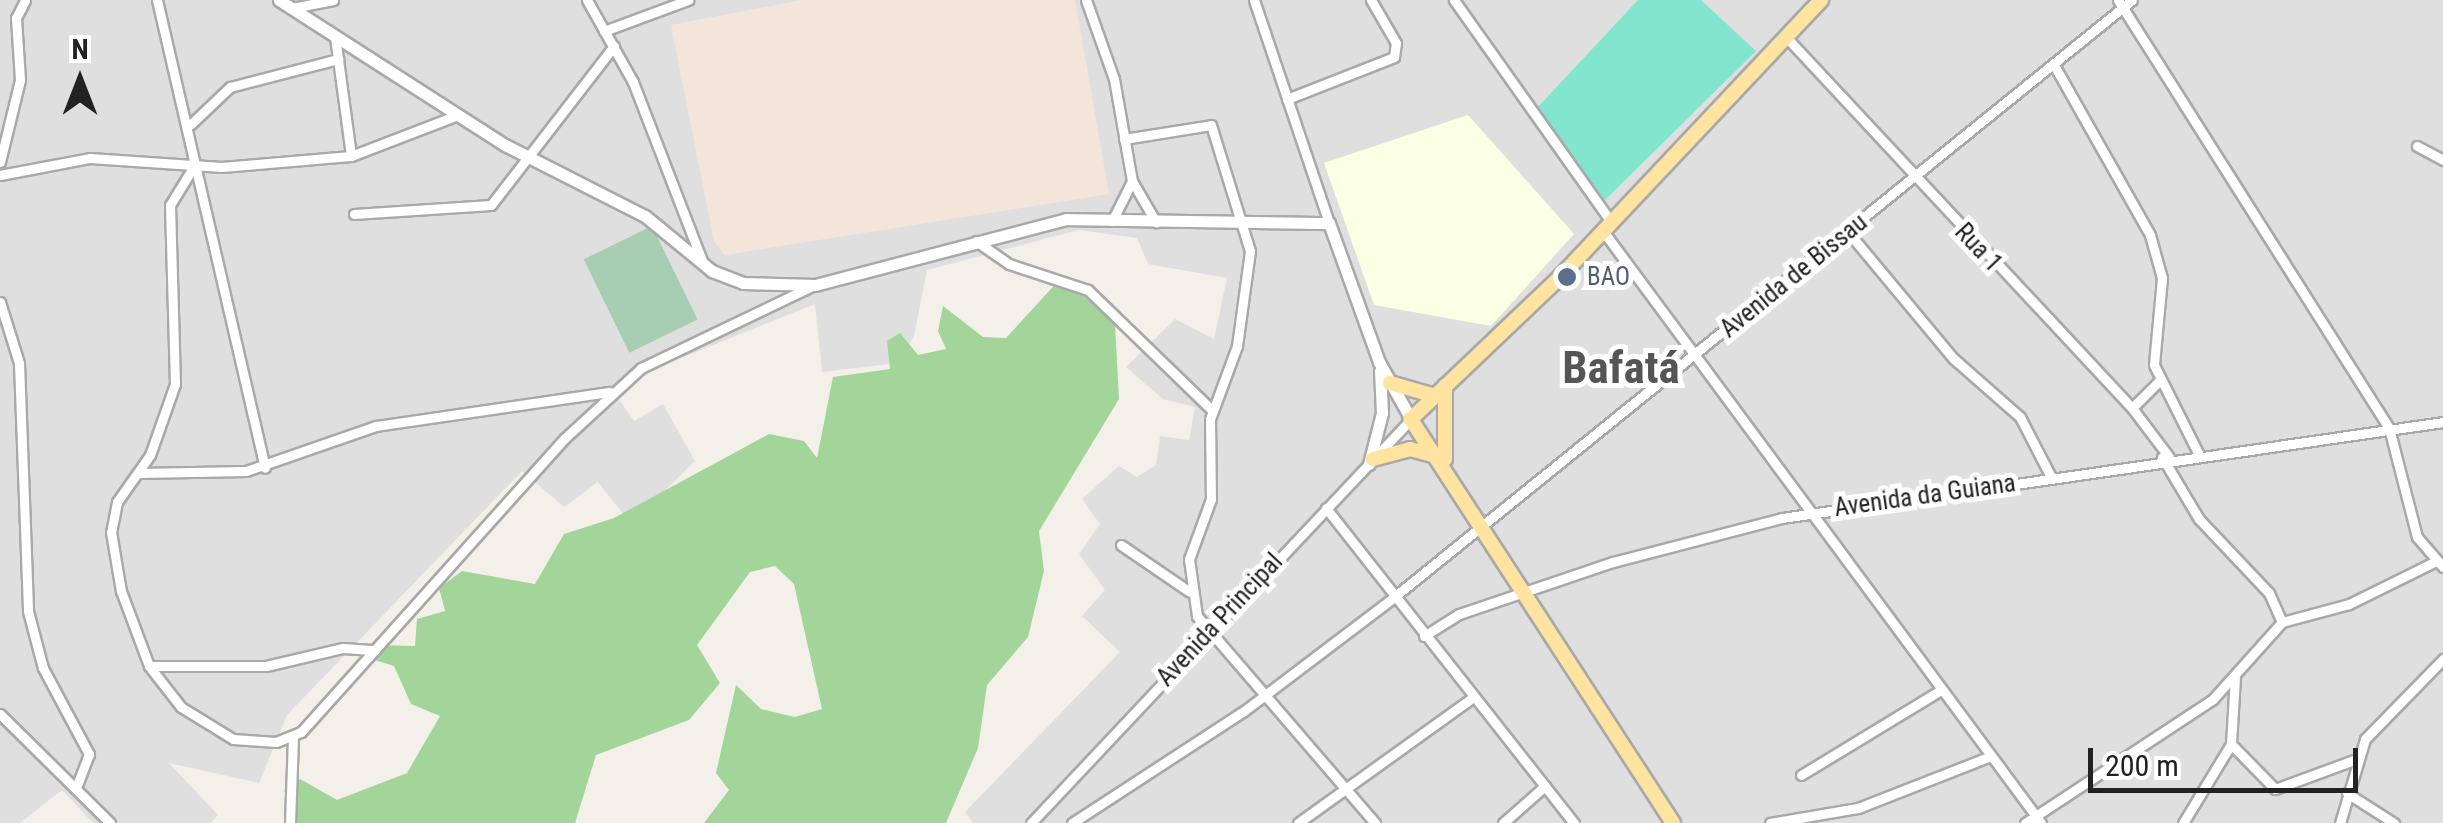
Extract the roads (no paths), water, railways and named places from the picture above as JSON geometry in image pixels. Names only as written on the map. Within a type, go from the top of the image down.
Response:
[{"type":"main road","points":[[1674,823],[1443,461],[1411,418],[1607,227],[1822,0]]},
{"type":"main road","points":[[1390,383],[1440,391]]},
{"type":"main road","points":[[1440,391],[1443,461]]},
{"type":"main road","points":[[1371,462],[1410,449],[1443,461]]},
{"type":"street","points":[[0,162],[20,80],[16,18],[26,0]]},
{"type":"street","points":[[157,0],[191,124],[265,468]]},
{"type":"street","points":[[279,0],[458,116],[670,232],[703,263],[743,284],[815,284]]},
{"type":"street","points":[[291,8],[333,0]]},
{"type":"street","points":[[588,0],[614,46],[703,263]]},
{"type":"street","points":[[604,32],[688,0]]},
{"type":"street","points":[[1086,0],[1132,181],[1156,222]]},
{"type":"street","points":[[1254,0],[1378,362],[1411,418]]},
{"type":"street","points":[[1287,99],[1394,56],[1396,43],[1372,0]]},
{"type":"street","points":[[1454,0],[1695,355],[2038,819]]},
{"type":"street","name":"Avenida de Bissau","points":[[1072,823],[1263,696],[1394,597],[2054,65],[2120,4],[2132,0]]},
{"type":"street","points":[[2025,823],[2038,819],[2235,677],[2282,622],[2349,604],[2439,564],[2408,511],[2389,428],[2120,4]]},
{"type":"street","points":[[335,37],[351,156]]},
{"type":"street","name":"Rua 1","points":[[1787,38],[1914,179],[2132,408],[2166,457],[2199,519],[2269,593],[2282,622]]},
{"type":"street","points":[[354,214],[491,205],[614,46]]},
{"type":"street","points":[[191,124],[230,87],[338,59]]},
{"type":"street","points":[[2054,65],[2130,191],[2159,261],[2158,382],[2198,453]]},
{"type":"street","points":[[0,175],[90,158],[197,166],[351,156],[458,116]]},
{"type":"street","points":[[1124,139],[1211,126],[1250,250],[1242,321],[1212,410],[1213,479],[1189,559],[1190,592],[1207,633],[1375,823]]},
{"type":"street","points":[[2418,146],[2443,160]]},
{"type":"street","points":[[197,166],[170,205],[175,384],[140,473],[116,502],[111,532],[120,590],[149,666],[181,707],[221,734],[293,738]]},
{"type":"street","points":[[1112,220],[1132,181]]},
{"type":"street","points":[[290,823],[293,738],[613,391],[671,349],[815,284],[1066,219],[1328,223]]},
{"type":"street","points":[[1848,232],[1954,358],[2020,417],[2051,477]]},
{"type":"street","points":[[976,241],[1009,264],[1088,290],[1212,410]]},
{"type":"street","points":[[0,302],[18,364],[28,611],[43,668],[89,754],[76,788]]},
{"type":"street","points":[[1371,462],[1382,413],[1378,362]]},
{"type":"street","points":[[2132,408],[2158,382]]},
{"type":"street","points":[[140,473],[265,468],[376,426],[613,391]]},
{"type":"street","name":"Avenida Principal","points":[[1030,823],[1411,418]]},
{"type":"street","name":"Avenida da Guiana","points":[[1424,636],[1459,614],[1613,562],[1815,513],[2166,457],[2443,422]]},
{"type":"street","points":[[1326,508],[1574,823]]},
{"type":"street","points":[[1120,545],[1190,592]]},
{"type":"street","points":[[149,666],[266,666],[344,648],[375,650]]},
{"type":"street","points":[[2340,823],[2354,760],[2365,739],[2443,659]]},
{"type":"street","points":[[2184,823],[2231,744],[2235,677]]},
{"type":"street","points":[[1801,775],[1940,690]]},
{"type":"street","points":[[1298,823],[1472,698]]},
{"type":"street","points":[[0,714],[110,823]]},
{"type":"street","points":[[2231,744],[2275,789],[2354,760]]},
{"type":"street","points":[[1770,823],[1858,808],[1992,756]]},
{"type":"street","points":[[1503,823],[1544,786]]},
{"type":"street","points":[[2347,793],[2394,823]]},
{"type":"place","name":"BAO","points":[[1567,277]]},
{"type":"district","name":"Bafatá","points":[[1621,368]]}]
